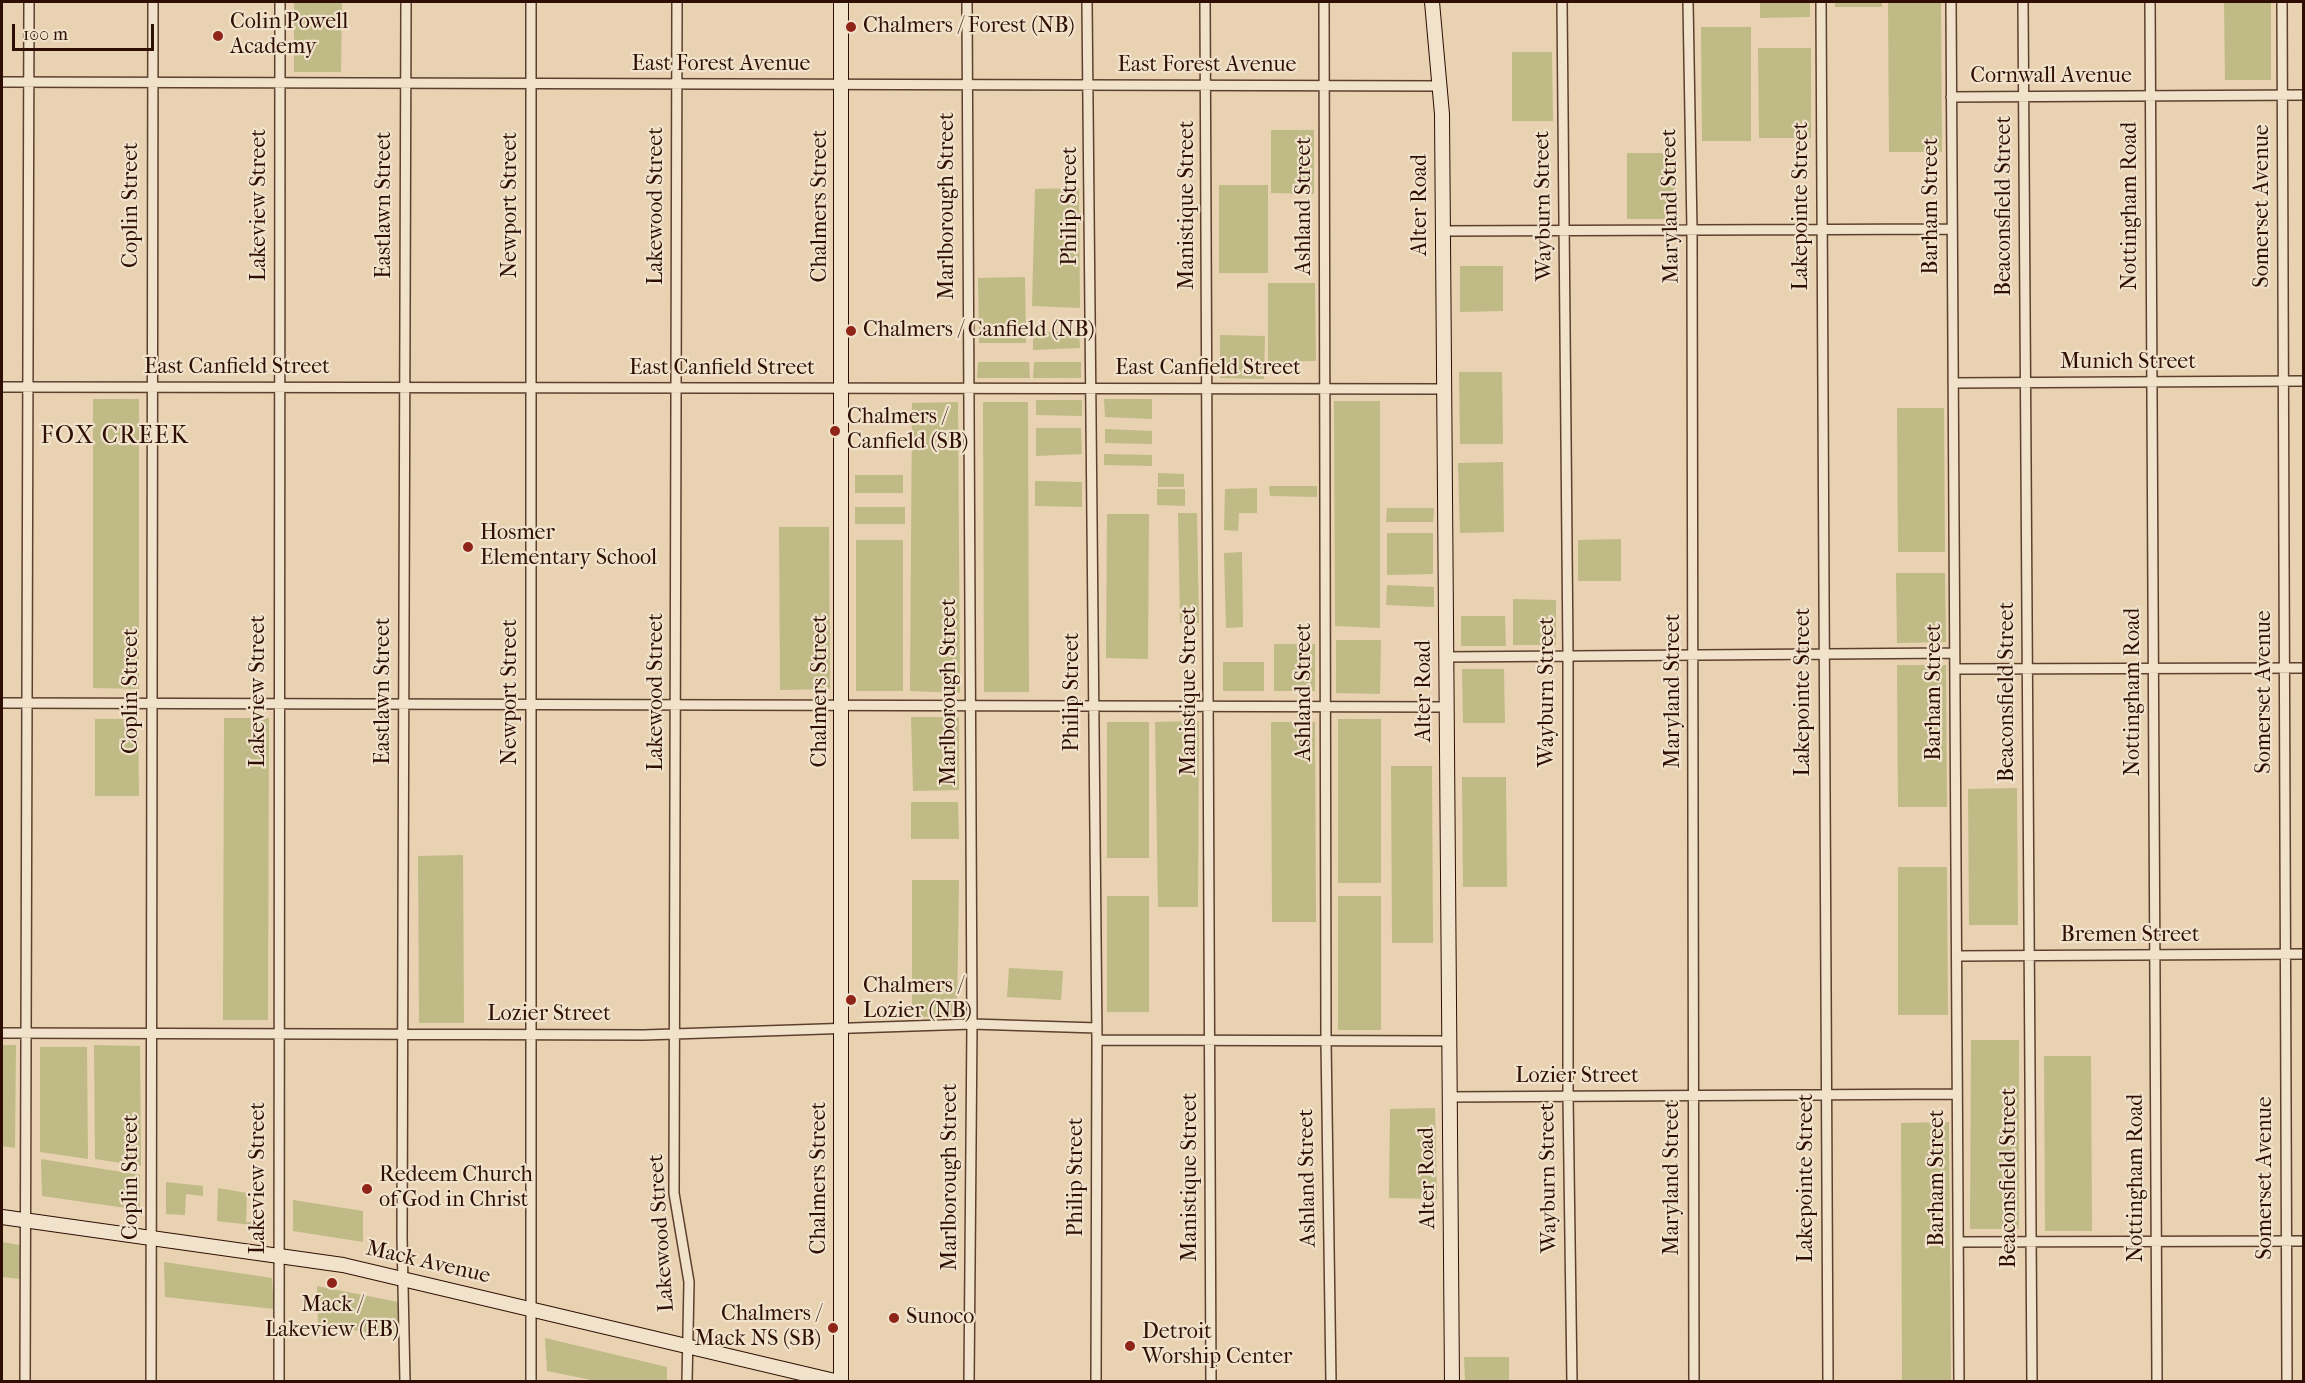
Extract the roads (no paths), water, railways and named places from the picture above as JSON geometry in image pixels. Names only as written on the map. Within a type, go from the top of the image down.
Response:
[{"type":"street","points":[[25,1382],[29,2]]},
{"type":"street","name":"Coplin Street","points":[[151,1382],[153,2]]},
{"type":"street","name":"Lakeview Street","points":[[279,1382],[280,2]]},
{"type":"street","name":"Eastlawn Street","points":[[405,1382],[403,705],[406,2]]},
{"type":"street","name":"Newport Street","points":[[531,2],[529,1034],[531,1382]]},
{"type":"street","name":"Lakewood Street","points":[[677,2],[674,1193],[688,1270],[687,1382]]},
{"type":"street","name":"Chalmers Street","points":[[840,1382],[843,389],[841,2]]},
{"type":"street","name":"Marlborough Street","points":[[967,2],[972,1024],[969,1382]]},
{"type":"street","name":"Philip Street","points":[[1087,2],[1092,389],[1092,707],[1097,1028],[1096,1382]]},
{"type":"street","name":"Manistique Street","points":[[1205,2],[1211,1382]]},
{"type":"street","name":"Ashland Street","points":[[1324,2],[1324,707],[1331,1382]]},
{"type":"street","name":"Alter Road","points":[[1432,2],[1441,86],[1452,1382]]},
{"type":"street","name":"Wayburn Street","points":[[1562,2],[1568,656],[1568,1096],[1572,1382]]},
{"type":"street","name":"Maryland Street","points":[[1688,2],[1692,230],[1694,655],[1692,1096],[1694,1382]]},
{"type":"street","name":"Lakepointe Street","points":[[1821,2],[1828,1382]]},
{"type":"street","name":"Barham Street","points":[[1951,2],[1959,1382]]},
{"type":"street","name":"Beaconsfield Street","points":[[2023,2],[2032,1382]]},
{"type":"street","name":"Nottingham Road","points":[[2150,2],[2157,1382]]},
{"type":"street","name":"Somerset Avenue","points":[[2282,2],[2287,1382]]},
{"type":"street","name":"East Forest Avenue","points":[[2,82],[1441,86]]},
{"type":"street","name":"Cornwall Avenue","points":[[1951,97],[2304,95]]},
{"type":"street","points":[[1443,231],[1952,229]]},
{"type":"street","name":"Munich Street","points":[[1953,383],[2304,381]]},
{"type":"street","name":"East Canfield Street","points":[[2,387],[1443,389]]},
{"type":"street","points":[[1445,657],[1954,653]]},
{"type":"street","points":[[1955,669],[2304,668]]},
{"type":"street","points":[[2,703],[1446,707]]},
{"type":"street","name":"Bremen Street","points":[[1957,956],[2304,954]]},
{"type":"street","name":"Lozier Street","points":[[2,1033],[675,1034],[972,1024],[1097,1028]]},
{"type":"street","points":[[1097,1041],[1448,1041]]},
{"type":"street","name":"Lozier Street","points":[[1448,1096],[1957,1094]]},
{"type":"street","name":"Mack Avenue","points":[[2,1217],[343,1265],[840,1382]]},
{"type":"street","points":[[1958,1242],[2304,1241]]},
{"type":"place","name":"Chalmers / Forest (NB)","points":[[851,27]]},
{"type":"place","name":"Colin Powell Academy","points":[[218,36]]},
{"type":"place","name":"Chalmers / Canfield (NB)","points":[[851,331]]},
{"type":"place","name":"Chalmers / Canfield (SB)","points":[[835,431]]},
{"type":"place","name":"Hosmer Elementary School","points":[[468,547]]},
{"type":"place","name":"Chalmers / Lozier (NB)","points":[[851,1000]]},
{"type":"place","name":"Redeem Church of God in Christ","points":[[367,1189]]},
{"type":"place","name":"Mack / Lakeview (EB)","points":[[332,1283]]},
{"type":"place","name":"Sunoco","points":[[894,1318]]},
{"type":"place","name":"Chalmers / Mack NS (SB)","points":[[833,1328]]},
{"type":"place","name":"Detroit Worship Center","points":[[1130,1346]]},
{"type":"district","name":"FOX CREEK","points":[[115,437]]}]
